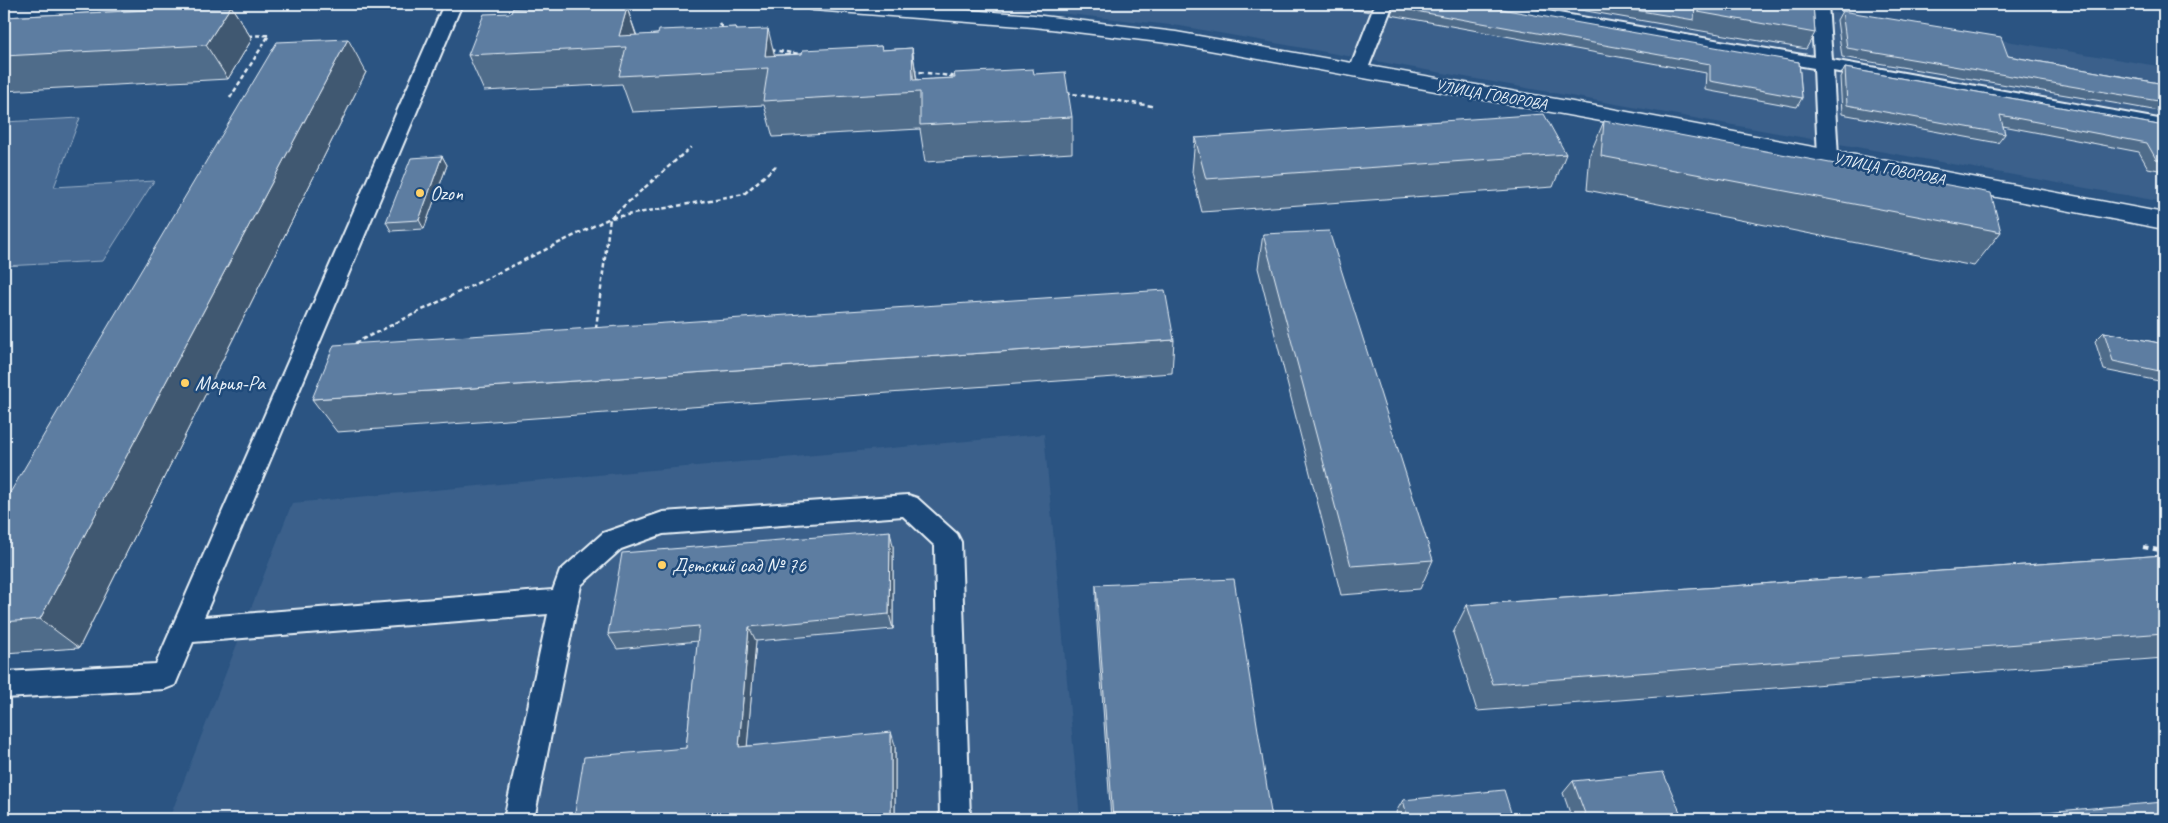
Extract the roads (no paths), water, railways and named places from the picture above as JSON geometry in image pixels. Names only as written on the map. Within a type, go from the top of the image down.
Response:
[{"type":"street","points":[[14,10],[218,4]]},
{"type":"street","name":"УЛИЦА ГОВОРОВА","points":[[813,4],[1034,21],[1176,38],[1828,157],[2164,221]]},
{"type":"lane","points":[[4,685],[165,676],[453,4]]},
{"type":"lane","points":[[1358,71],[1384,4]]},
{"type":"lane","points":[[1478,4],[2164,126]]},
{"type":"lane","points":[[1820,4],[1828,157]]},
{"type":"lane","points":[[519,819],[569,579],[612,541],[663,523],[908,505],[948,542],[955,819]]},
{"type":"lane","points":[[184,631],[564,601]]},
{"type":"place","name":"Ozon","points":[[420,193]]},
{"type":"place","name":"Мария-Ра","points":[[185,383]]},
{"type":"place","name":"Детский сад № 76","points":[[662,565]]}]
